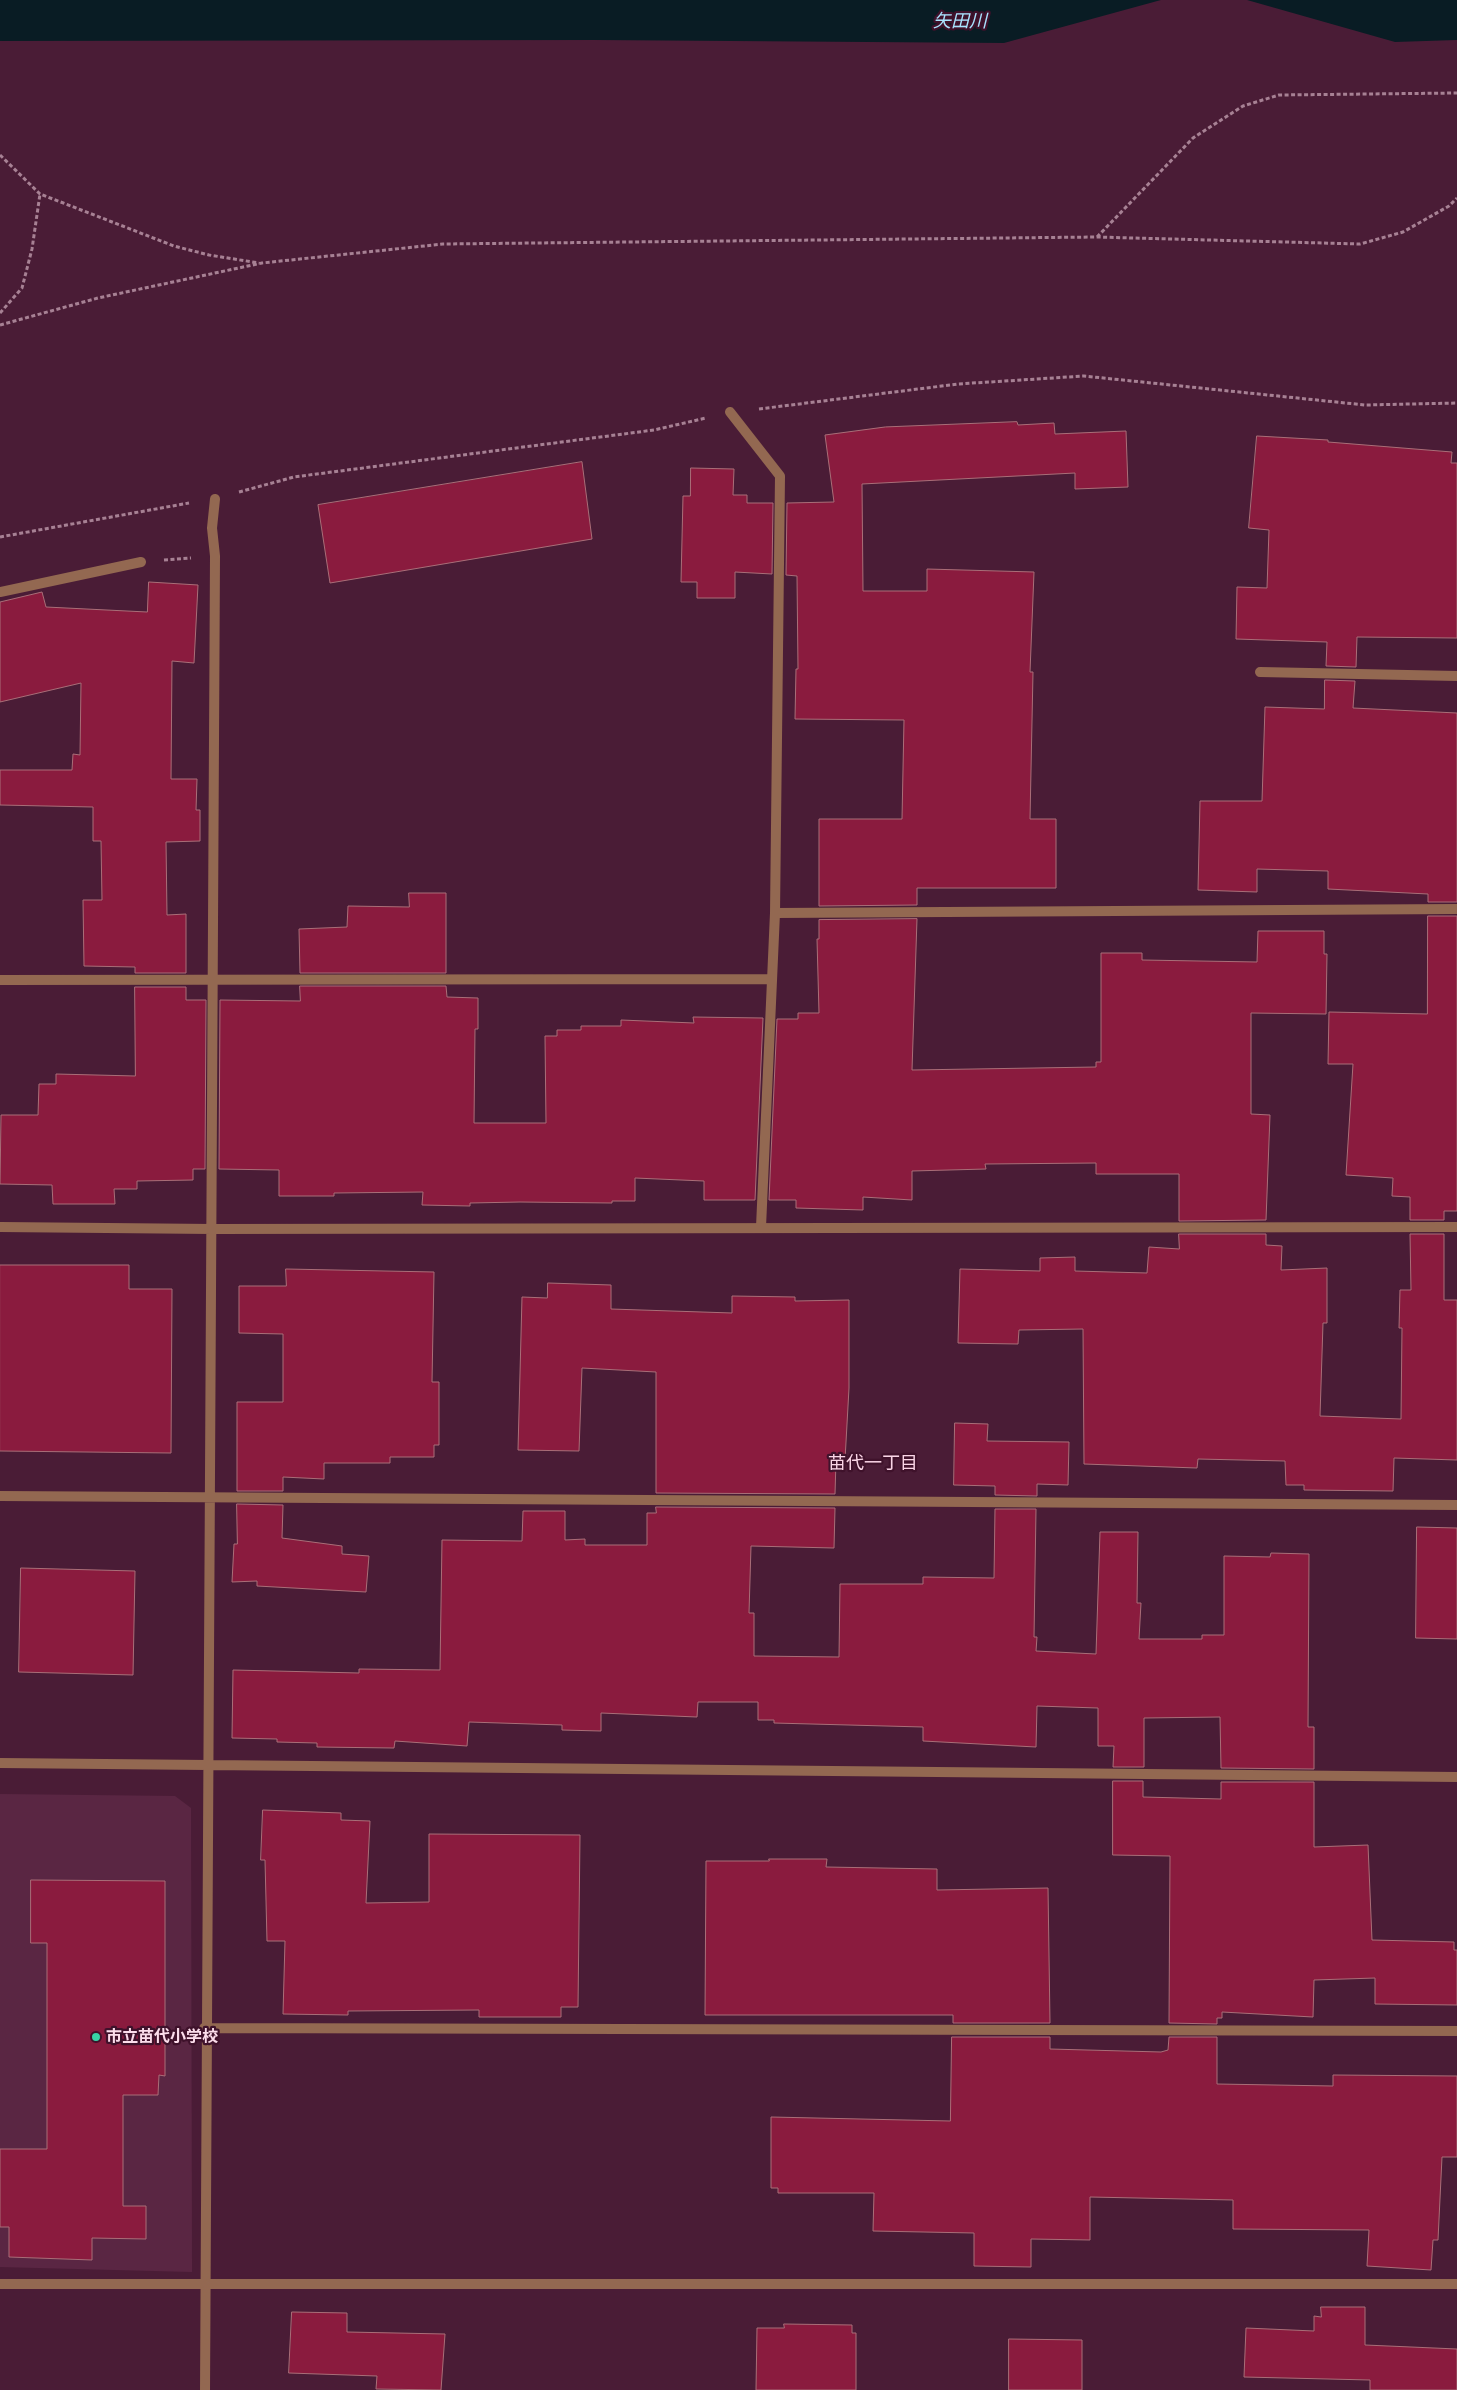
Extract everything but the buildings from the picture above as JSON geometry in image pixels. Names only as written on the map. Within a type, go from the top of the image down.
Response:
[{"type":"street","points":[[730,412],[780,476],[774,912],[761,1227]]},
{"type":"street","points":[[205,2390],[204,2028],[208,1764],[208,1496],[215,981],[215,556],[212,528],[216,499]]},
{"type":"street","points":[[0,592],[141,562]]},
{"type":"street","points":[[1260,672],[1457,676]]},
{"type":"street","points":[[774,912],[1457,909]]},
{"type":"street","points":[[0,980],[772,979]]},
{"type":"street","points":[[0,1227],[213,1229],[1457,1227]]},
{"type":"street","points":[[0,1496],[1457,1505]]},
{"type":"street","points":[[0,1763],[1457,1777]]},
{"type":"street","points":[[204,2028],[1457,2031]]},
{"type":"street","points":[[0,2284],[1457,2284]]},
{"type":"path","points":[[1096,237],[1193,138],[1244,106],[1279,95],[1457,93]]},
{"type":"path","points":[[0,155],[40,194],[174,246],[209,256],[262,263]]},
{"type":"path","points":[[0,313],[22,288],[32,249],[40,194]]},
{"type":"path","points":[[0,325],[98,298],[262,263],[443,244],[1096,237],[1360,244],[1403,232],[1449,206],[1457,198]]},
{"type":"path","points":[[0,537],[216,499],[294,477],[654,430],[730,412],[958,384],[1084,376],[1365,405],[1457,403]]},
{"type":"path","points":[[141,562],[215,556]]},
{"type":"shaded area","name":"市立苗代小学校","points":[[0,1794],[175,1796],[191,1808],[192,2272],[0,2267]]},
{"type":"water","name":"矢田川","points":[[0,0],[1161,0],[1004,43],[594,40],[0,41]]},
{"type":"water","points":[[1247,0],[1457,0],[1457,40],[1395,42]]},
{"type":"place","name":"市立苗代小学校","points":[[96,2037]]},
{"type":"district","name":"苗代一丁目","points":[[873,1463]]}]
